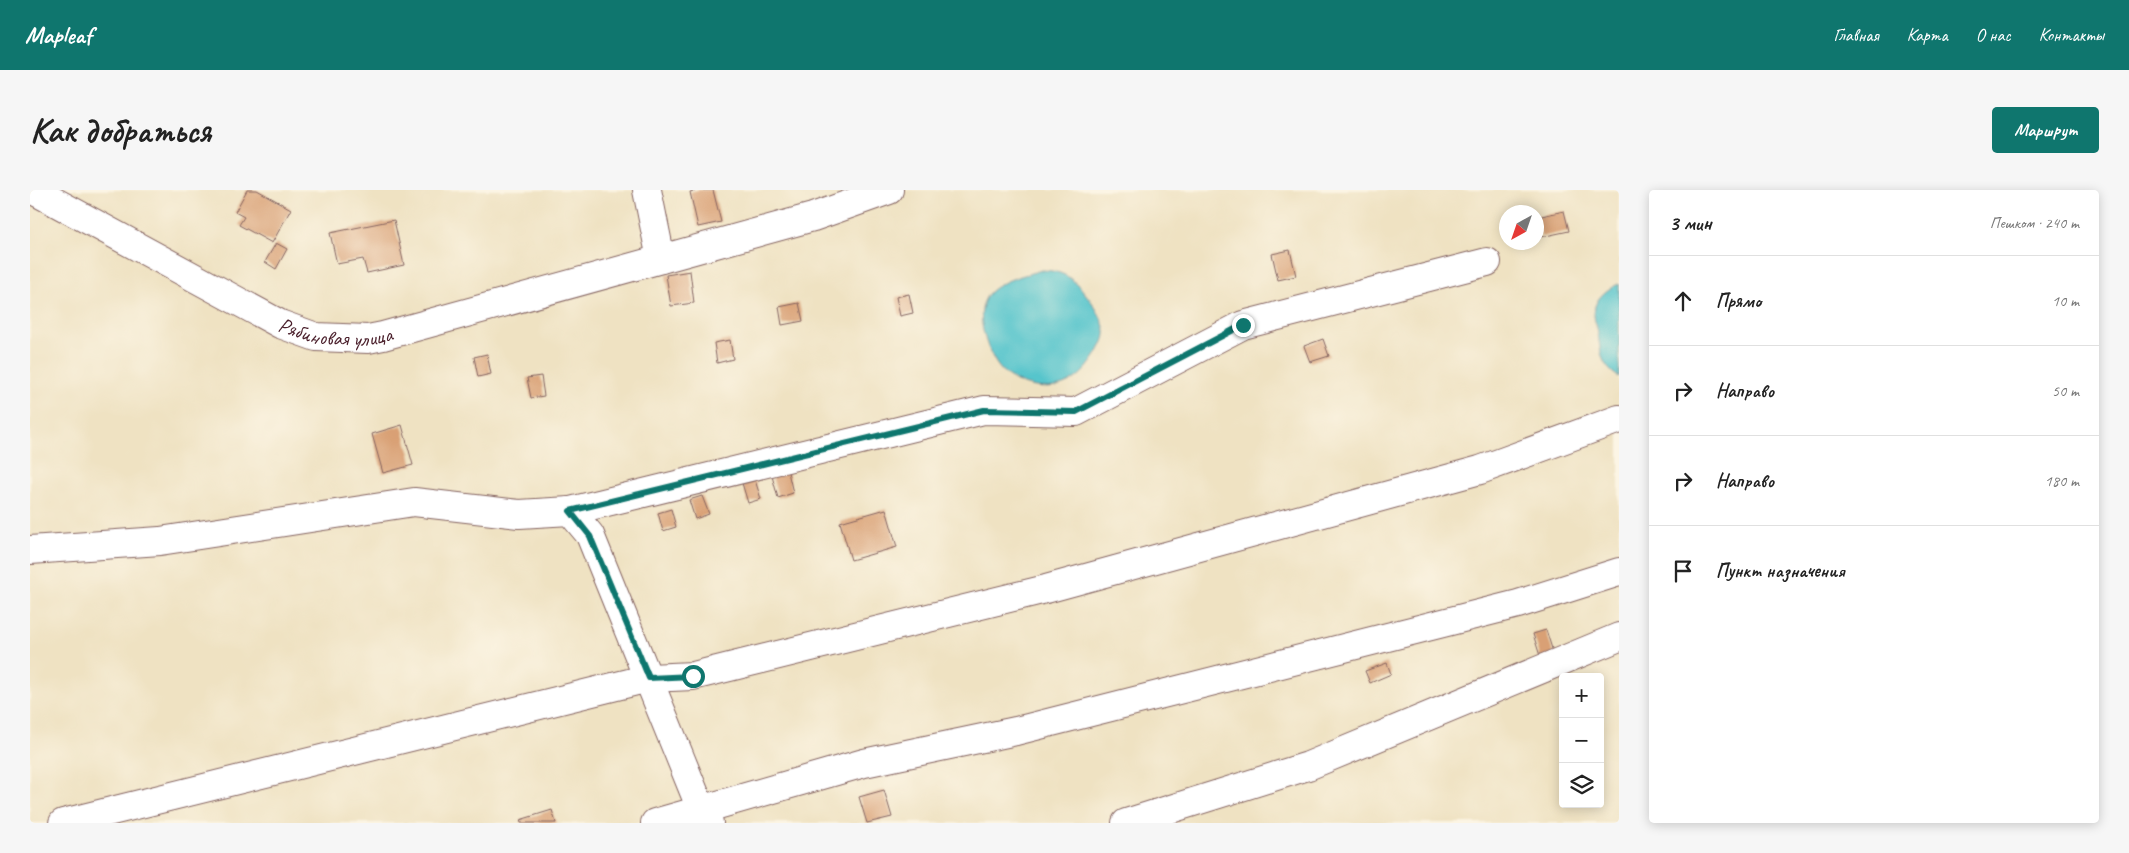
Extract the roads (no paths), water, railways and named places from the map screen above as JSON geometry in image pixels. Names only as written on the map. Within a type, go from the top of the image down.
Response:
[{"type":"street","name":"Рябиновая улица","points":[[33,190],[280,324],[316,337],[368,339],[813,217],[862,195],[889,190]]},
{"type":"street","points":[[647,190],[661,259]]},
{"type":"street","points":[[30,550],[160,541],[414,502],[519,514],[570,511],[984,410],[1076,412],[1243,325],[1487,262]]},
{"type":"street","points":[[63,823],[649,678],[693,676],[1055,586],[1480,470],[1619,419]]},
{"type":"street","points":[[570,511],[590,536],[705,816]]},
{"type":"street","points":[[655,823],[705,816],[864,763],[1016,731],[1518,604],[1619,572]]},
{"type":"street","points":[[1126,823],[1308,766],[1619,637]]},
{"type":"water","points":[[1042,270],[1063,274],[1078,285],[1096,309],[1105,334],[1098,352],[1090,364],[1077,377],[1064,385],[1042,388],[1020,383],[1002,371],[996,363],[982,328],[982,308],[990,292],[1002,284]]},
{"type":"water","points":[[1619,284],[1619,377],[1605,364],[1603,359],[1594,310],[1601,296]]}]
